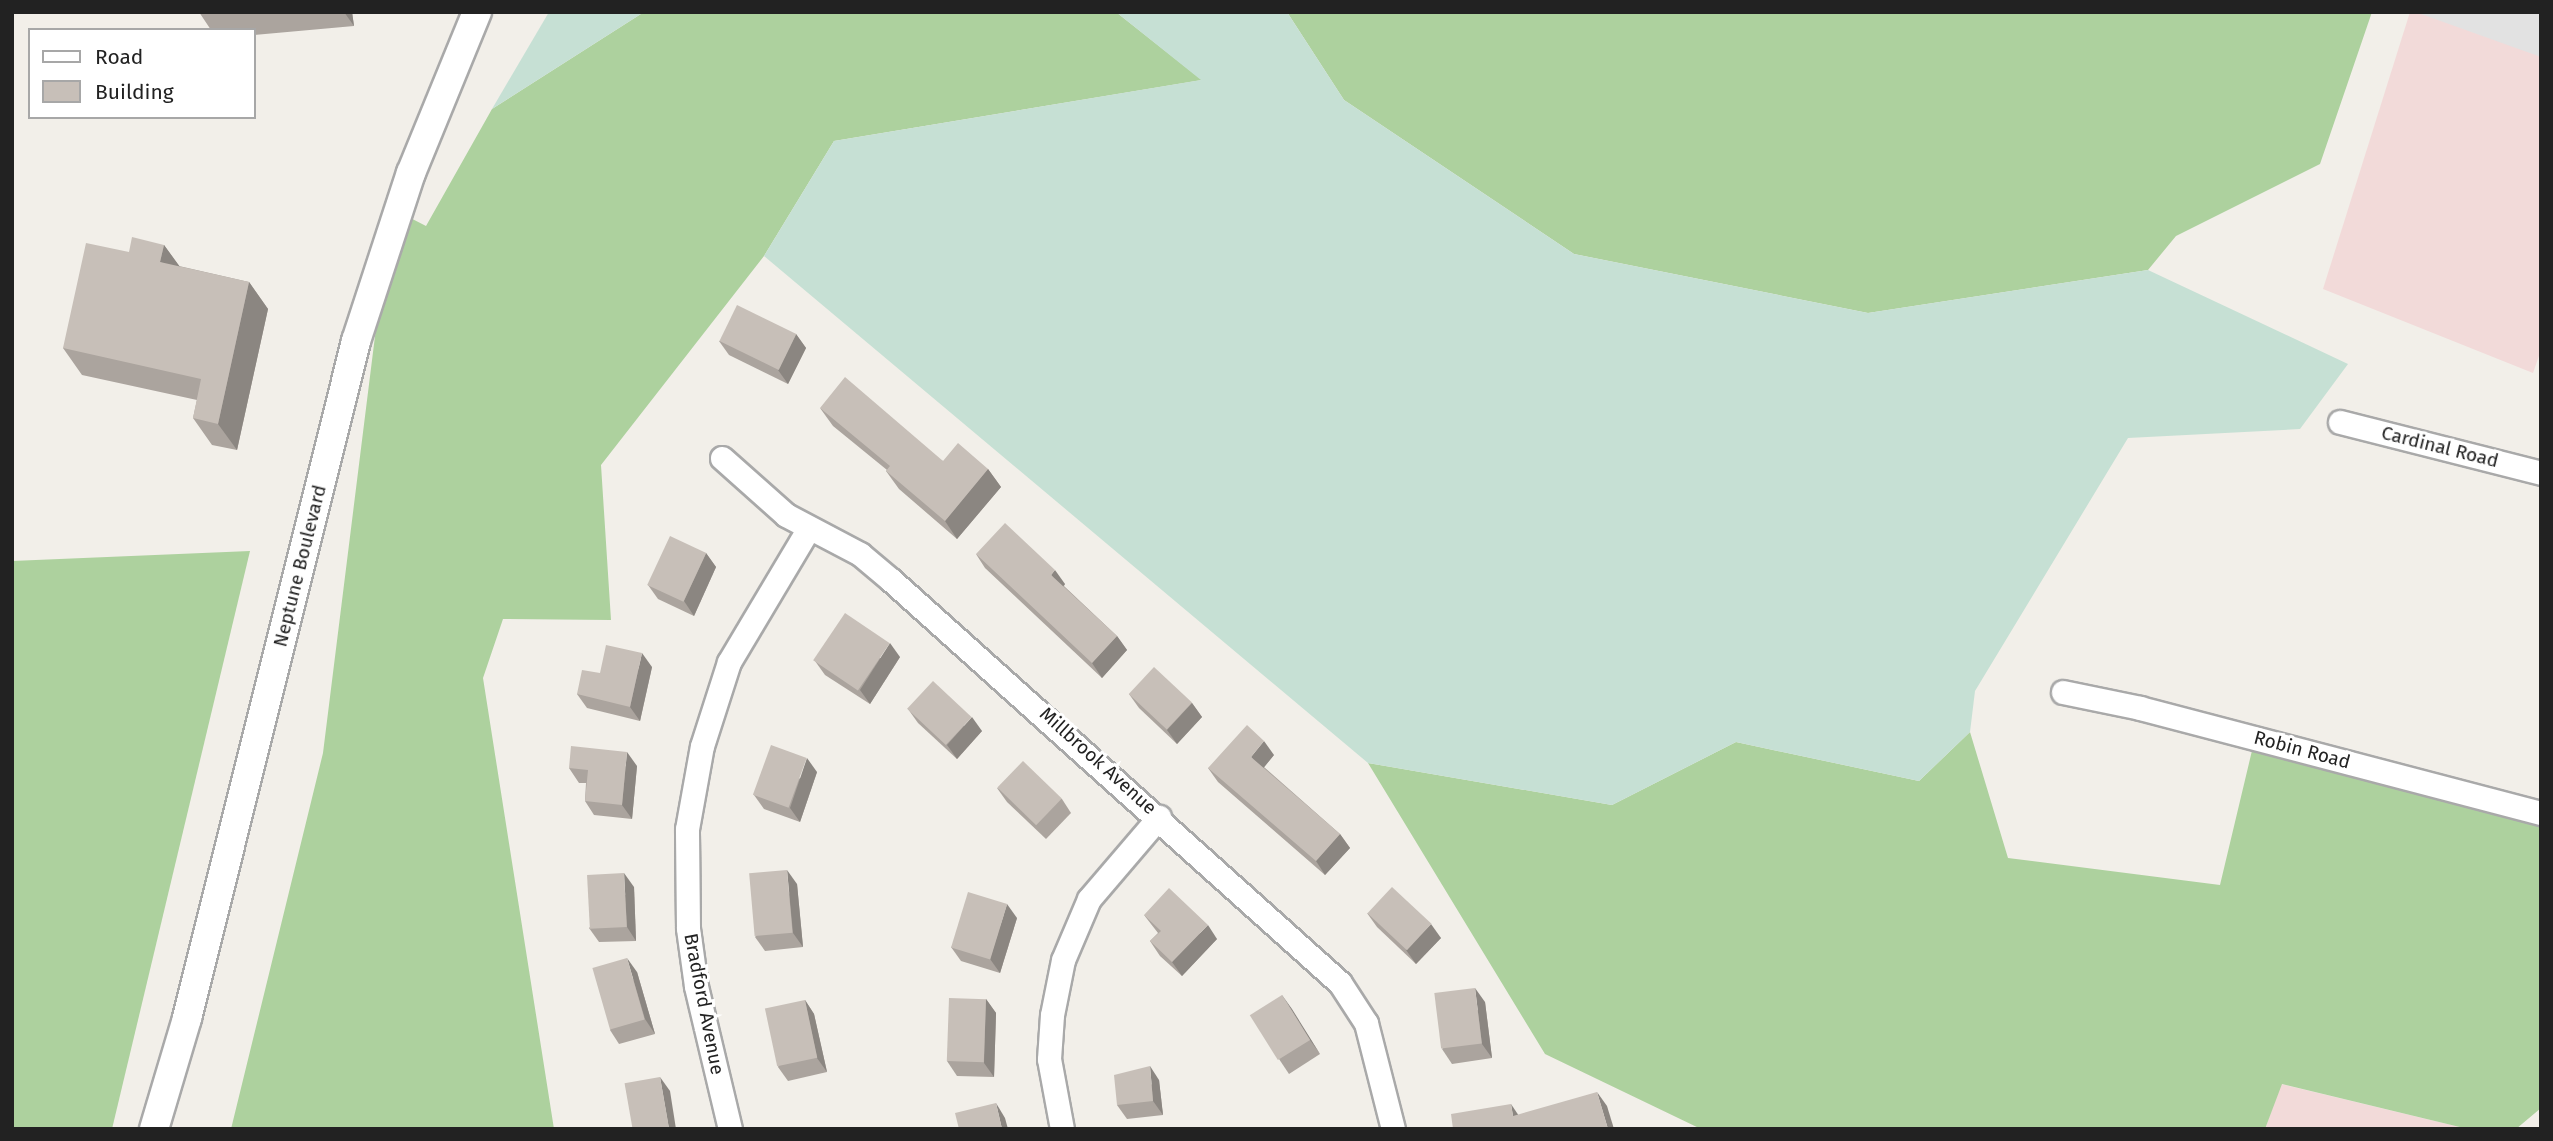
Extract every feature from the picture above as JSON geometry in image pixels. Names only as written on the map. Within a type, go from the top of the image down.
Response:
[{"type":"street","name":"Neptune Boulevard","points":[[154,1129],[173,1067],[356,341],[415,163],[477,12]]},
{"type":"street","name":"Cardinal Road","points":[[2340,422],[2541,473]]},
{"type":"street","name":"Millbrook Avenue","points":[[722,458],[752,489],[809,528],[860,554],[891,580],[1159,817],[1356,1001],[1366,1023],[1393,1129]]},
{"type":"street","name":"Bradford Avenue","points":[[730,1129],[696,986],[688,928],[687,829],[702,746],[729,662],[809,528]]},
{"type":"street","name":"Robin Road","points":[[2063,692],[2140,708],[2541,813]]},
{"type":"street","points":[[1062,1129],[1049,1059],[1054,1003],[1063,960],[1089,899],[1159,817]]},
{"type":"street","points":[[167,1129],[173,1067]]},
{"type":"shaded area","points":[[2410,12],[2541,12],[2541,350],[2533,373],[2323,289]]},
{"type":"shaded area","points":[[2422,12],[2541,12],[2541,57],[2421,14]]},
{"type":"shaded area","points":[[2281,1084],[2468,1129],[2265,1129]]},
{"type":"green space","points":[[549,12],[644,12],[492,109]]},
{"type":"green space","points":[[644,12],[1116,12],[1202,80],[834,141],[764,256],[601,465],[611,620],[503,619],[483,678],[554,1129],[231,1129],[323,753],[391,208],[426,226],[492,109]]},
{"type":"green space","points":[[1116,12],[1287,12],[1344,100],[1574,254],[1868,313],[2148,270],[2348,364],[2300,429],[2128,438],[1975,691],[1970,732],[1919,781],[1736,742],[1612,805],[1368,763],[764,256],[834,141],[1201,80]]},
{"type":"green space","points":[[1287,12],[2372,12],[2320,164],[2176,236],[2148,270],[1868,313],[1574,254],[1344,100]]},
{"type":"green space","points":[[250,551],[112,1129],[12,1129],[12,561]]},
{"type":"green space","points":[[1970,732],[2008,858],[2220,885],[2255,738],[2541,805],[2541,1108],[2516,1129],[2468,1129],[2282,1084],[2265,1129],[1701,1129],[1545,1054],[1368,763],[1612,805],[1736,742],[1919,781]]},
{"type":"building","points":[[132,237],[164,245],[160,262],[249,282],[218,424],[193,418],[201,379],[63,348],[86,243],[129,252]]},
{"type":"building","points":[[737,305],[796,334],[779,370],[719,341]]},
{"type":"building","points":[[845,377],[943,461],[958,443],[988,469],[945,521],[886,471],[890,466],[820,408]]},
{"type":"building","points":[[1005,523],[1055,570],[1051,575],[1117,636],[1092,663],[976,554]]},
{"type":"building","points":[[670,536],[706,553],[683,602],[647,585]]},
{"type":"building","points":[[845,613],[890,643],[858,690],[813,660]]},
{"type":"building","points":[[606,645],[642,653],[630,707],[577,694],[582,670],[600,673]]},
{"type":"building","points":[[1154,667],[1192,702],[1167,730],[1129,694]]},
{"type":"building","points":[[933,681],[972,717],[946,745],[907,709]]},
{"type":"building","points":[[1247,725],[1264,741],[1251,757],[1340,834],[1316,861],[1208,768]]},
{"type":"building","points":[[771,745],[807,758],[789,808],[753,795]]},
{"type":"building","points":[[571,746],[627,752],[622,805],[585,801],[588,770],[569,768]]},
{"type":"building","points":[[1023,761],[1062,799],[1036,825],[997,788]]},
{"type":"building","points":[[787,870],[792,933],[755,936],[749,873]]},
{"type":"building","points":[[624,873],[627,927],[590,929],[587,875]]},
{"type":"building","points":[[1392,887],[1431,924],[1407,950],[1367,913]]},
{"type":"building","points":[[1169,888],[1208,925],[1172,962],[1150,941],[1161,931],[1144,915]]},
{"type":"building","points":[[968,892],[1007,904],[990,959],[951,947]]},
{"type":"building","points":[[627,958],[645,1020],[610,1029],[592,968]]},
{"type":"building","points":[[1475,988],[1482,1044],[1441,1049],[1434,993]]},
{"type":"building","points":[[1282,995],[1310,1040],[1278,1060],[1250,1015]]},
{"type":"building","points":[[949,998],[986,999],[984,1062],[947,1061]]},
{"type":"building","points":[[805,1000],[817,1058],[777,1066],[765,1009]]},
{"type":"building","points":[[1150,1066],[1153,1101],[1117,1105],[1114,1075]]},
{"type":"building","points":[[660,1077],[669,1128],[633,1129],[625,1083]]},
{"type":"building","points":[[1597,1092],[1608,1129],[1453,1129],[1451,1114],[1511,1104],[1513,1116]]},
{"type":"building","points":[[996,1103],[1002,1129],[959,1129],[955,1113]]}]
